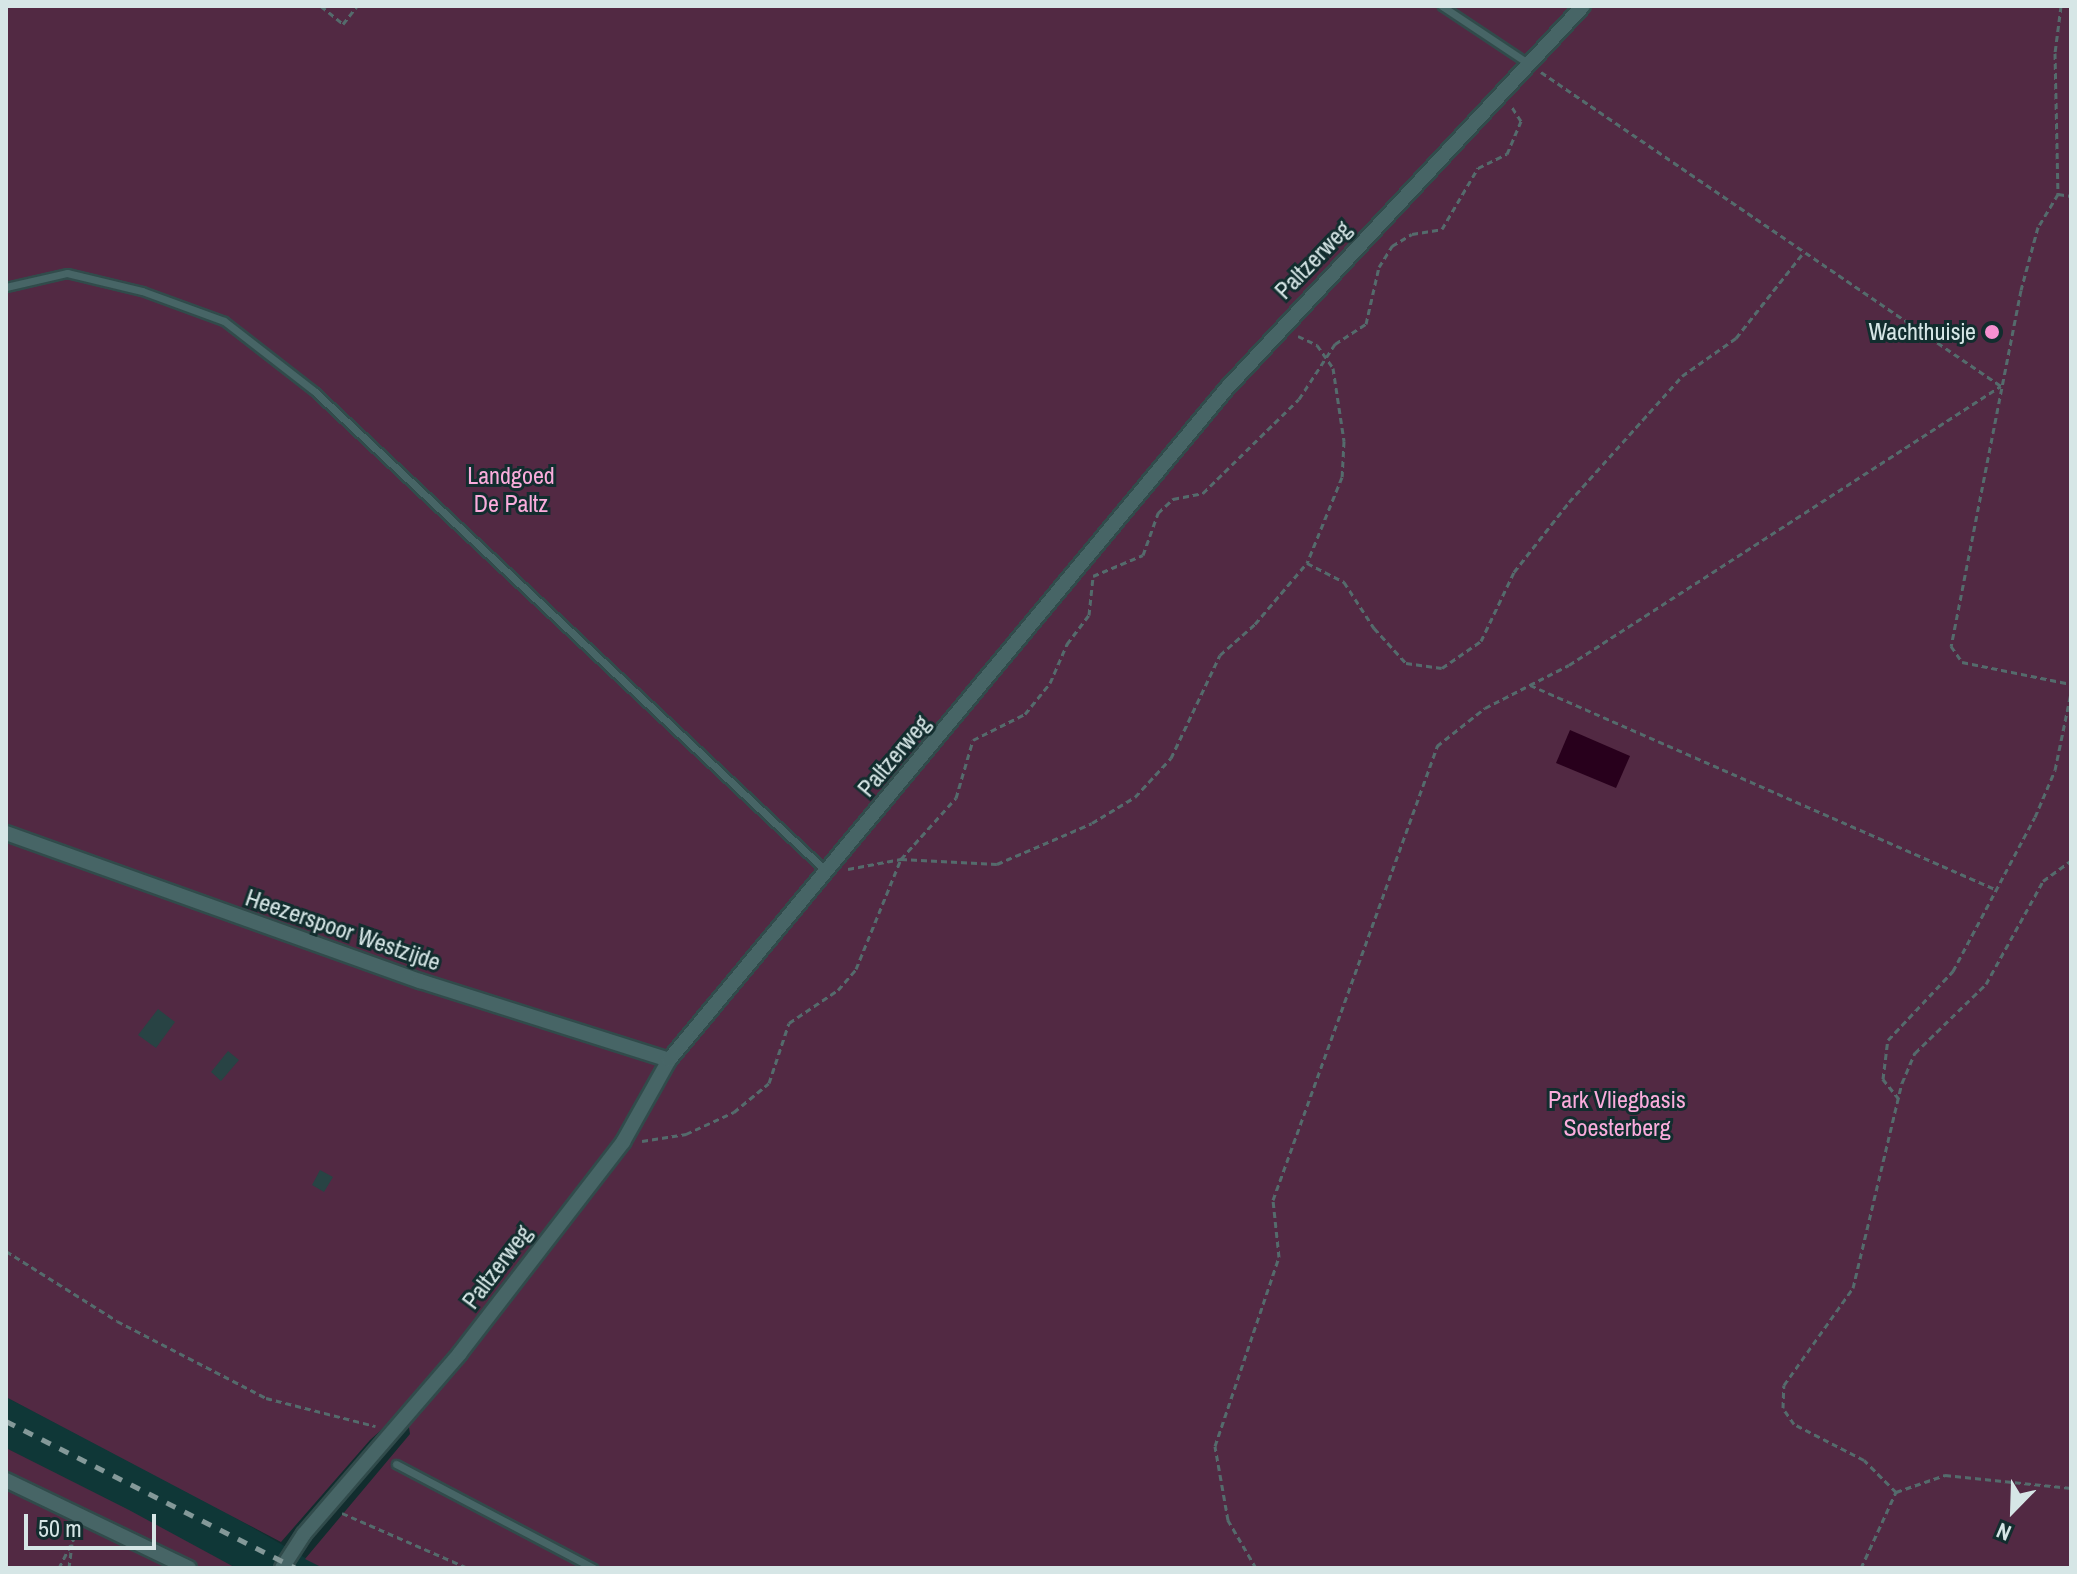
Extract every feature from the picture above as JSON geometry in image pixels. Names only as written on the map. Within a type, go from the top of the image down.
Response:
[{"type":"street","name":"Paltzerweg","points":[[282,1568],[328,1507],[460,1353],[623,1142],[669,1060],[1279,328],[1583,6]]},
{"type":"street","name":"Heezerspoor Westzijde","points":[[6,833],[420,981],[669,1060]]},
{"type":"street","points":[[6,1480],[189,1568]]},
{"type":"lane","points":[[1442,6],[1529,64]]},
{"type":"lane","points":[[6,287],[67,273],[142,291],[224,321],[313,390],[828,871]]},
{"type":"lane","points":[[396,1464],[593,1568]]},
{"type":"path","points":[[321,6],[343,24],[357,6]]},
{"type":"path","points":[[2061,6],[2055,53],[2058,194],[2038,227],[2001,386],[1951,646],[1962,662],[2071,684]]},
{"type":"path","points":[[1529,64],[2001,386]]},
{"type":"path","points":[[623,1142],[686,1134],[734,1112],[769,1083],[789,1023],[838,990],[856,969],[901,859],[956,798],[973,740],[1025,714],[1050,683],[1067,644],[1089,615],[1093,576],[1143,555],[1158,513],[1173,499],[1203,493],[1214,484],[1299,399],[1335,344],[1366,324],[1379,267],[1392,246],[1412,234],[1442,229],[1478,168],[1507,154],[1521,121],[1507,99],[1507,87]]},
{"type":"path","points":[[2058,194],[2071,196]]},
{"type":"path","points":[[1307,563],[1344,582],[1374,628],[1406,663],[1442,668],[1481,641],[1514,572],[1569,502],[1682,376],[1736,338],[1804,252]]},
{"type":"path","points":[[828,871],[901,859],[965,866],[997,864],[1092,823],[1135,797],[1171,758],[1220,655],[1255,624],[1307,563],[1342,477],[1341,417],[1333,368],[1317,345],[1279,328]]},
{"type":"path","points":[[1256,1568],[1228,1520],[1215,1446],[1279,1257],[1273,1200],[1437,746],[1485,708],[1569,665],[2001,386]]},
{"type":"path","points":[[1530,685],[1995,889]]},
{"type":"path","points":[[1899,1099],[1883,1079],[1888,1040],[1953,971],[2055,770],[2071,693]]},
{"type":"path","points":[[1896,1492],[1864,1460],[1794,1424],[1782,1396],[1812,1339],[1853,1288],[1899,1099],[1915,1053],[1986,984],[2043,881],[2071,861]]},
{"type":"path","points":[[6,1251],[117,1321],[266,1398],[371,1423],[387,1436]]},
{"type":"path","points":[[1861,1568],[1896,1492],[1945,1475],[2071,1488]]},
{"type":"path","points":[[328,1507],[468,1568]]},
{"type":"path","points":[[59,1568],[73,1540],[69,1568]]},
{"type":"shaded area","points":[[1570,730],[1630,756],[1616,788],[1556,763]]},
{"type":"shaded area","points":[[6,1397],[194,1494],[323,1568],[236,1568],[6,1448]]},
{"type":"green space","points":[[6,6],[2071,6],[2071,1568],[323,1568],[305,1559],[410,1434],[406,1408],[370,1440],[281,1542],[6,1397]]},
{"type":"green space","points":[[6,1448],[129,1510],[236,1568],[6,1568]]},
{"type":"building","points":[[158,1009],[175,1022],[156,1048],[138,1035]]},
{"type":"building","points":[[228,1051],[239,1060],[221,1081],[211,1072]]},
{"type":"building","points":[[320,1170],[333,1177],[324,1192],[312,1185]]},
{"type":"railway","points":[[6,1421],[296,1568]]},
{"type":"place","name":"Wachthuisje","points":[[1992,332]]},
{"type":"park label","name":"Landgoed De Paltz","points":[[511,490]]},
{"type":"park label","name":"Park Vliegbasis Soesterberg","points":[[1617,1114]]}]
